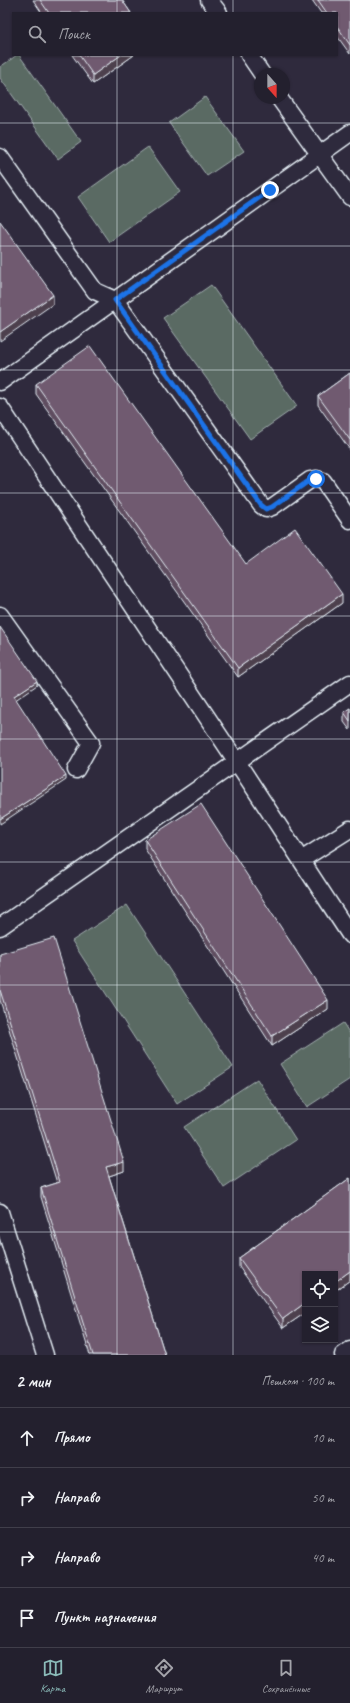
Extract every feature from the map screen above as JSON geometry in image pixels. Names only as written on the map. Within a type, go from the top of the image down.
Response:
[{"type":"lane","points":[[210,0],[218,12]]},
{"type":"lane","points":[[250,56],[258,68]]},
{"type":"lane","points":[[283,104],[350,197]]},
{"type":"lane","points":[[0,382],[350,133]]},
{"type":"lane","points":[[0,157],[95,291],[115,300],[261,505],[266,509],[272,507],[310,480],[316,479],[323,481],[350,520]]},
{"type":"lane","points":[[0,407],[238,762],[350,935]]},
{"type":"lane","points":[[0,615],[91,742],[76,770]]},
{"type":"lane","points":[[0,927],[350,683]]},
{"type":"lane","points":[[301,860],[350,828]]},
{"type":"lane","points":[[0,1212],[45,1355]]},
{"type":"lane","points":[[343,1355],[350,1350]]},
{"type":"green space","points":[[16,56],[20,56],[81,142],[58,159],[0,78],[0,67]]},
{"type":"green space","points":[[205,97],[244,151],[207,176],[169,123]]},
{"type":"green space","points":[[148,147],[180,192],[109,242],[78,197]]},
{"type":"green space","points":[[211,285],[297,406],[250,439],[163,318]]},
{"type":"green space","points":[[127,905],[233,1067],[177,1104],[72,941]]},
{"type":"green space","points":[[343,1023],[350,1034],[350,1079],[307,1107],[280,1064]]},
{"type":"green space","points":[[257,1079],[296,1140],[224,1188],[184,1127]]},
{"type":"building","points":[[40,0],[122,0],[130,12],[48,12]]},
{"type":"building","points":[[318,0],[350,0],[350,45],[338,27],[338,12],[326,12]]},
{"type":"building","points":[[80,56],[120,56],[93,75]]},
{"type":"building","points":[[0,221],[53,295],[0,332]]},
{"type":"building","points":[[90,346],[246,564],[295,528],[342,594],[238,668],[36,384]]},
{"type":"building","points":[[350,373],[350,440],[318,396]]},
{"type":"building","points":[[0,627],[37,681],[14,696],[66,776],[0,819]]},
{"type":"building","points":[[350,708],[350,721],[344,712]]},
{"type":"building","points":[[201,804],[328,1000],[272,1036],[145,840]]},
{"type":"building","points":[[54,938],[124,1162],[106,1167],[165,1355],[93,1355],[41,1188],[60,1182],[0,990],[0,954]]},
{"type":"building","points":[[350,1178],[350,1271],[338,1280],[338,1271],[302,1271],[302,1305],[283,1319],[239,1258]]},
{"type":"route","points":[[270,190],[115,300],[261,505],[266,509],[272,507],[310,480],[316,479]]}]
